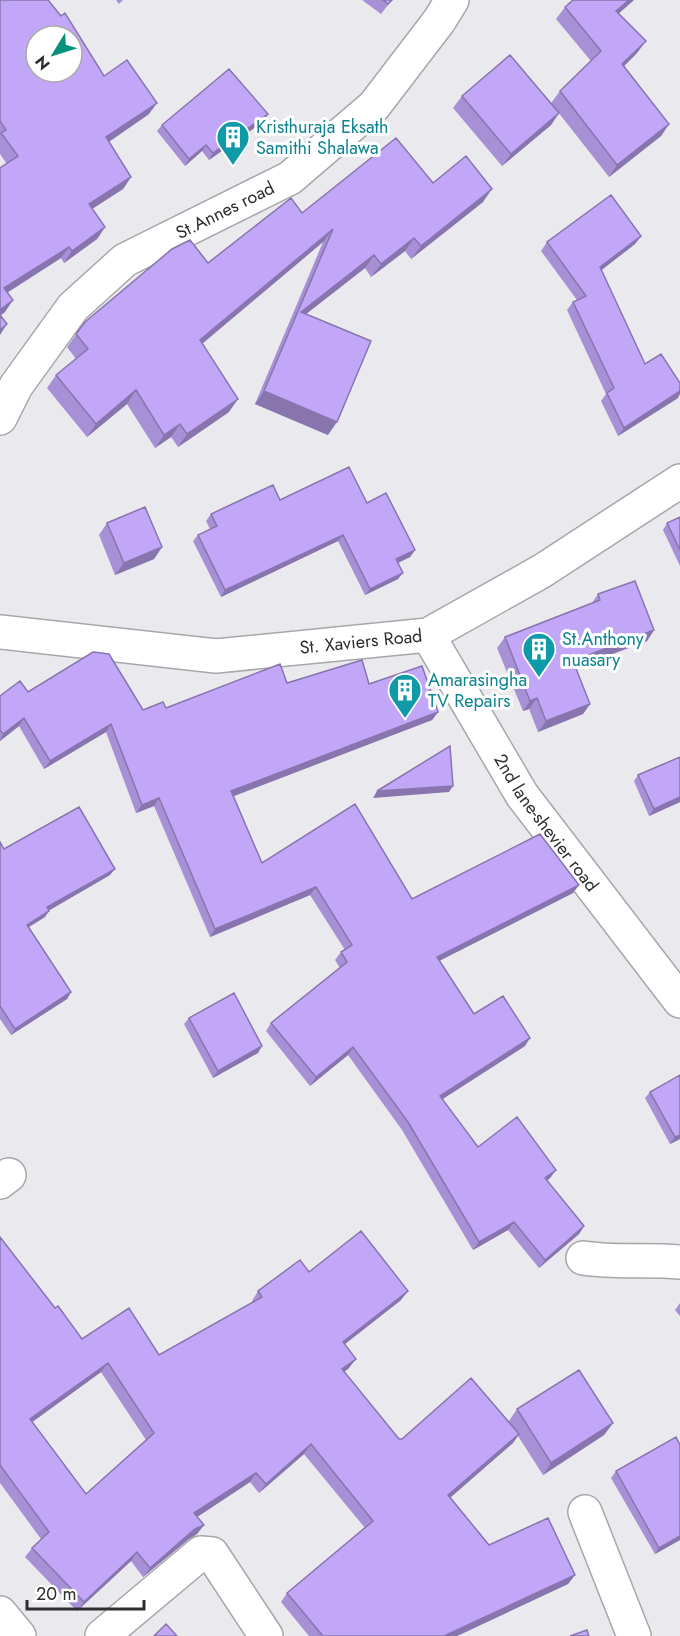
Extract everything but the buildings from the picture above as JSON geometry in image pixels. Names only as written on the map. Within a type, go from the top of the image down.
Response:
[{"type":"street","name":"St.Annes road","points":[[0,418],[16,386],[73,308],[116,268],[125,260],[290,178],[374,106],[439,21],[452,0]]},
{"type":"street","name":"St. Xaviers Road","points":[[0,632],[216,656],[428,635],[542,571],[680,481]]},
{"type":"street","name":"2nd lane-shevier road","points":[[428,635],[522,795],[680,1001]]},
{"type":"street","points":[[583,1258],[680,1262]]},
{"type":"street","points":[[585,1512],[634,1636]]},
{"type":"street","points":[[102,1636],[201,1553],[212,1554],[266,1636]]},
{"type":"street","points":[[0,1613],[19,1636]]},
{"type":"place","name":"Kristhuraja Eksath Samithi Shalawa","points":[[233,166]]},
{"type":"place","name":"St.Anthony nuasary","points":[[539,678]]},
{"type":"place","name":"Amarasingha TV Repairs","points":[[405,719]]}]
